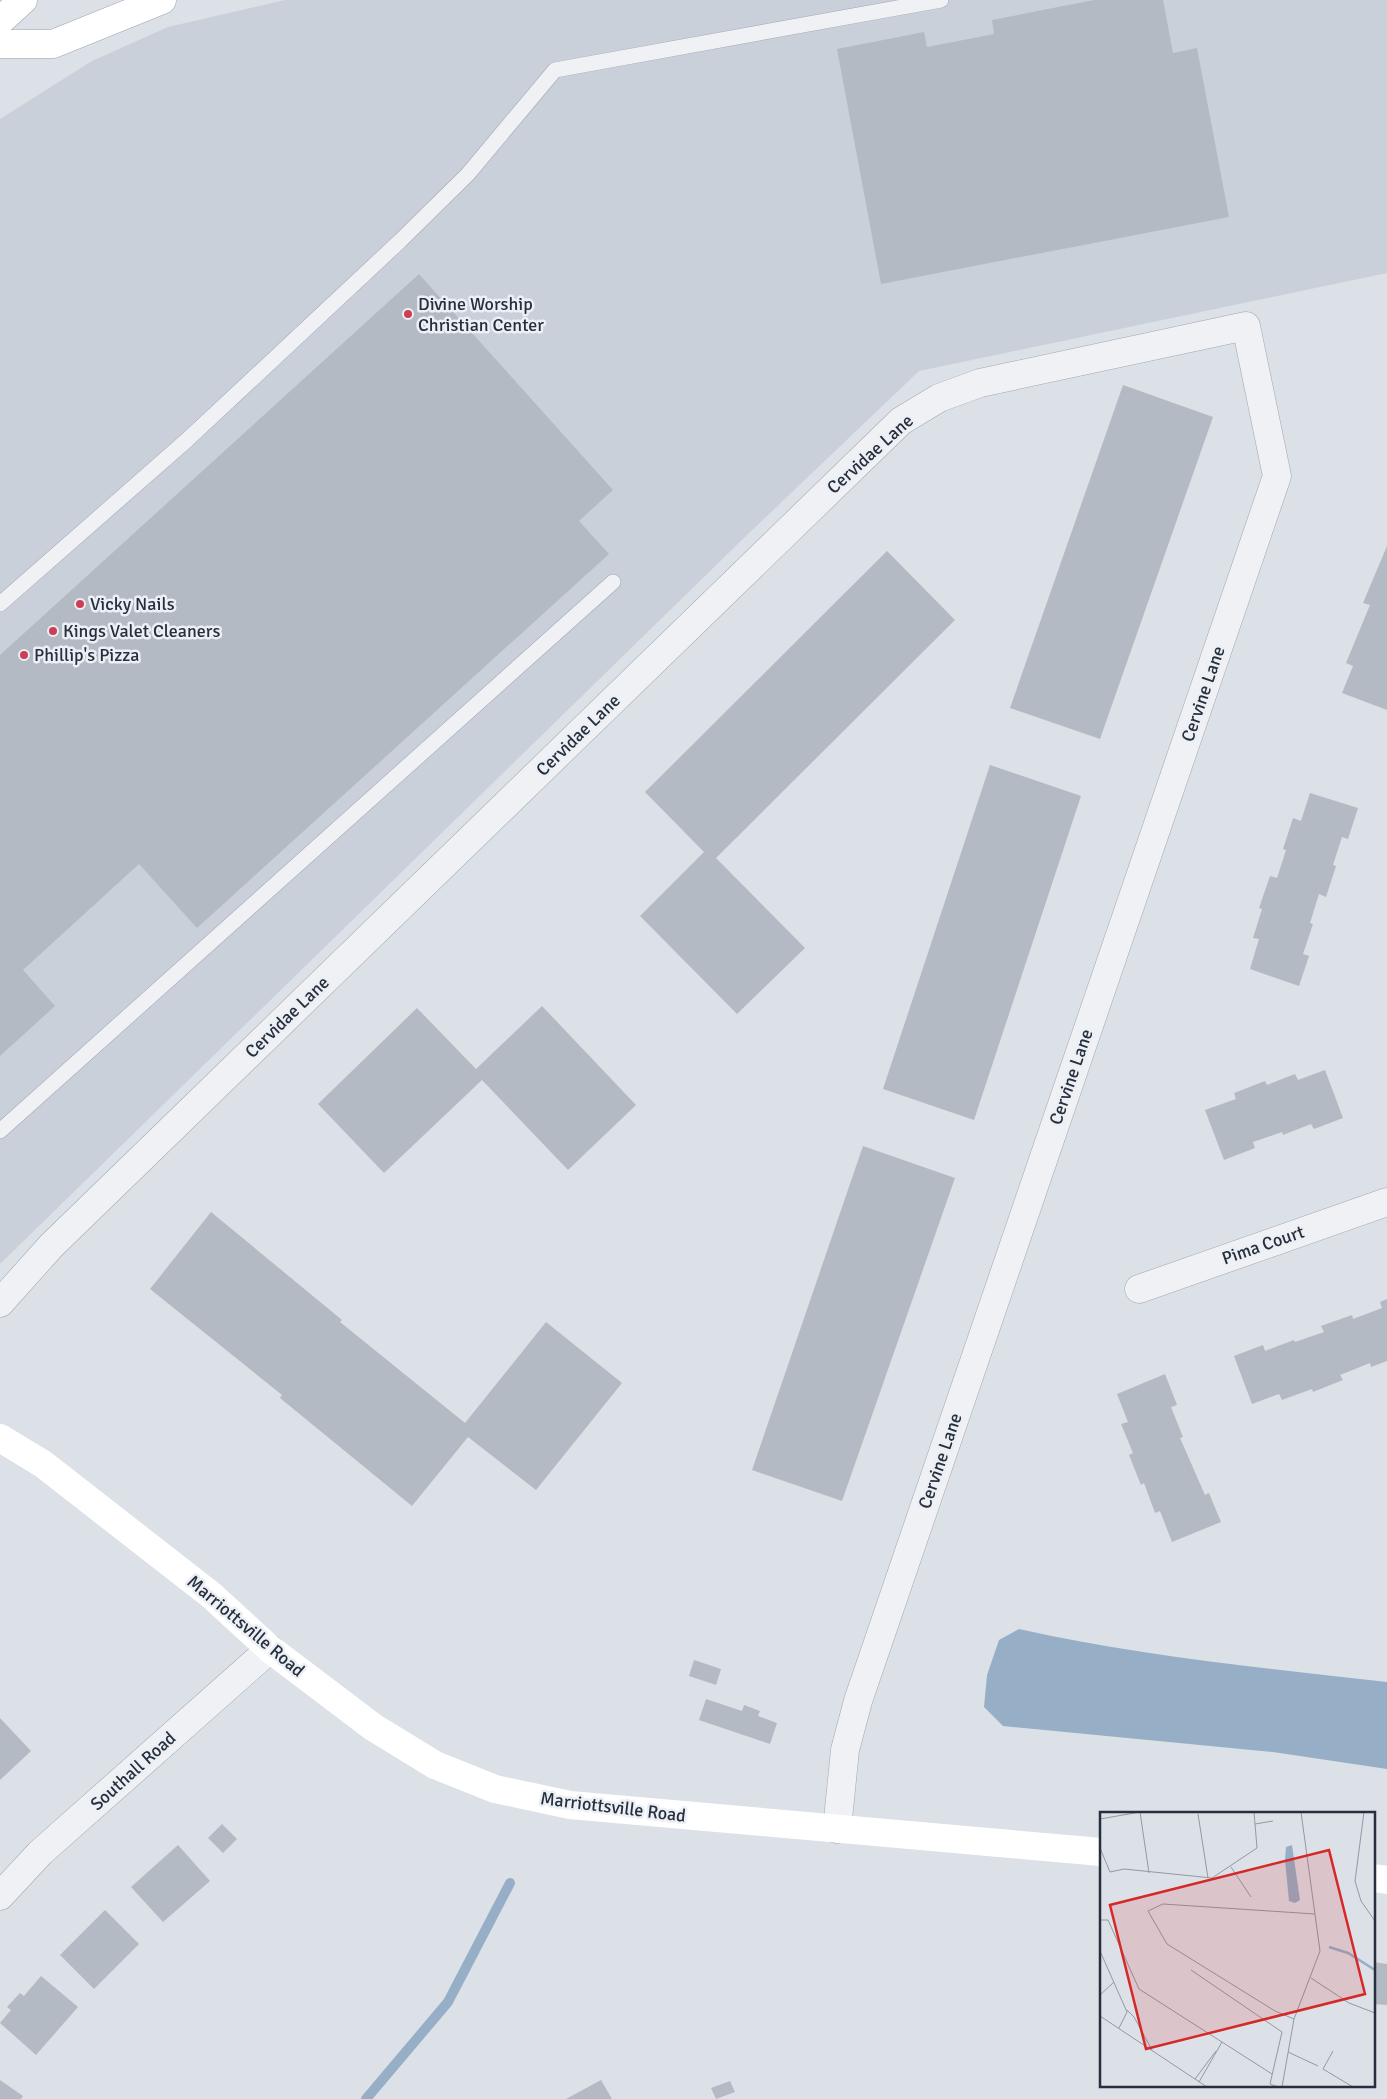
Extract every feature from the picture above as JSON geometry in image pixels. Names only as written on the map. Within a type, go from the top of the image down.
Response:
[{"type":"main road","points":[[0,22],[23,0]]},
{"type":"main road","points":[[0,44],[53,44],[162,0]]},
{"type":"main road","name":"Marriottsville Road","points":[[0,1438],[43,1464],[211,1594],[270,1649],[373,1727],[436,1765],[495,1789],[570,1805],[1100,1852]]},
{"type":"main road","points":[[1374,1878],[1387,1880]]},
{"type":"street","name":"Cervidae Lane","points":[[0,1303],[58,1239],[902,421],[939,398],[980,383],[1246,326]]},
{"type":"street","name":"Cervine Lane","points":[[837,1829],[845,1750],[858,1701],[1277,476],[1246,326]]},
{"type":"street","name":"Pima Court","points":[[1139,1289],[1387,1202]]},
{"type":"street","name":"Southall Road","points":[[0,1896],[40,1853],[270,1649]]},
{"type":"lane","points":[[0,604],[187,440],[400,241],[468,174],[555,70],[941,0]]},
{"type":"lane","points":[[0,1131],[613,582]]},
{"type":"shaded area","points":[[285,0],[1387,0],[1387,273],[919,371],[746,536],[0,1264],[0,119],[92,61],[168,27]]},
{"type":"water","points":[[1019,1629],[1156,1654],[1387,1682],[1387,1769],[1273,1752],[1003,1726],[984,1707],[987,1675],[999,1640]]},
{"type":"building","points":[[1094,0],[1163,0],[1173,53],[1197,48],[1229,217],[881,284],[837,49],[924,32],[927,47],[994,34],[992,20]]},
{"type":"building","points":[[419,274],[613,490],[579,521],[609,554],[197,928],[139,864],[23,970],[55,1006],[0,1056],[0,655]]},
{"type":"building","points":[[1123,385],[1213,417],[1100,739],[1010,708]]},
{"type":"building","points":[[1387,546],[1387,710],[1342,693],[1353,666],[1346,663],[1370,605],[1363,603]]},
{"type":"building","points":[[887,551],[955,620],[716,858],[805,948],[737,1014],[640,916],[704,852],[645,792]]},
{"type":"building","points":[[990,765],[1081,796],[974,1120],[883,1089]]},
{"type":"building","points":[[1310,793],[1358,808],[1348,839],[1342,837],[1333,865],[1336,866],[1326,897],[1319,894],[1310,923],[1313,924],[1303,954],[1309,956],[1299,986],[1250,969],[1259,939],[1253,938],[1262,909],[1259,908],[1270,876],[1277,878],[1286,850],[1283,849],[1293,818],[1301,821]]},
{"type":"building","points":[[542,1006],[636,1105],[568,1170],[482,1080],[384,1173],[318,1104],[417,1008],[476,1069]]},
{"type":"building","points":[[1325,1070],[1343,1118],[1314,1129],[1311,1124],[1283,1135],[1282,1132],[1253,1142],[1255,1148],[1224,1160],[1205,1110],[1236,1099],[1234,1093],[1265,1081],[1267,1085],[1295,1074],[1298,1080]]},
{"type":"building","points":[[863,1146],[955,1178],[842,1501],[752,1470]]},
{"type":"building","points":[[211,1212],[342,1320],[340,1322],[465,1423],[546,1322],[622,1383],[536,1490],[468,1437],[412,1506],[280,1398],[282,1395],[150,1289]]},
{"type":"building","points":[[1387,1299],[1387,1361],[1371,1367],[1370,1363],[1340,1375],[1343,1380],[1313,1392],[1312,1389],[1282,1400],[1279,1394],[1252,1404],[1234,1356],[1263,1345],[1265,1351],[1294,1340],[1295,1342],[1324,1332],[1321,1326],[1352,1315],[1353,1319],[1382,1308],[1380,1302]]},
{"type":"building","points":[[1165,1374],[1177,1405],[1171,1407],[1183,1437],[1180,1438],[1205,1495],[1209,1493],[1221,1522],[1172,1542],[1160,1511],[1155,1513],[1144,1483],[1141,1485],[1129,1455],[1133,1453],[1121,1424],[1128,1422],[1117,1394]]},
{"type":"building","points":[[694,1660],[721,1669],[716,1685],[689,1676]]},
{"type":"building","points":[[706,1699],[742,1711],[744,1705],[760,1711],[758,1716],[777,1723],[770,1744],[699,1720]]},
{"type":"building","points":[[0,1718],[31,1751],[0,1780]]},
{"type":"building","points":[[222,1824],[237,1839],[223,1853],[208,1838]]},
{"type":"building","points":[[178,1845],[210,1881],[163,1922],[131,1887]]},
{"type":"building","points":[[105,1910],[139,1944],[94,1989],[60,1955]]},
{"type":"building","points":[[1374,1962],[1387,1964],[1387,2005],[1374,2004]]},
{"type":"building","points":[[41,1976],[78,2007],[36,2055],[0,2023],[11,2010],[7,2007],[20,1993],[24,1996]]},
{"type":"building","points":[[0,2080],[23,2096],[21,2099],[0,2099]]},
{"type":"building","points":[[601,2080],[612,2099],[566,2099]]},
{"type":"building","points":[[730,2081],[735,2092],[716,2099],[711,2088]]},
{"type":"waterway","points":[[366,2099],[448,2002],[510,1883]]},
{"type":"place","name":"Divine Worship Christian Center","points":[[408,314]]},
{"type":"place","name":"Vicky Nails","points":[[80,604]]},
{"type":"place","name":"Kings Valet Cleaners","points":[[53,631]]},
{"type":"place","name":"Phillip's Pizza","points":[[24,655]]}]
